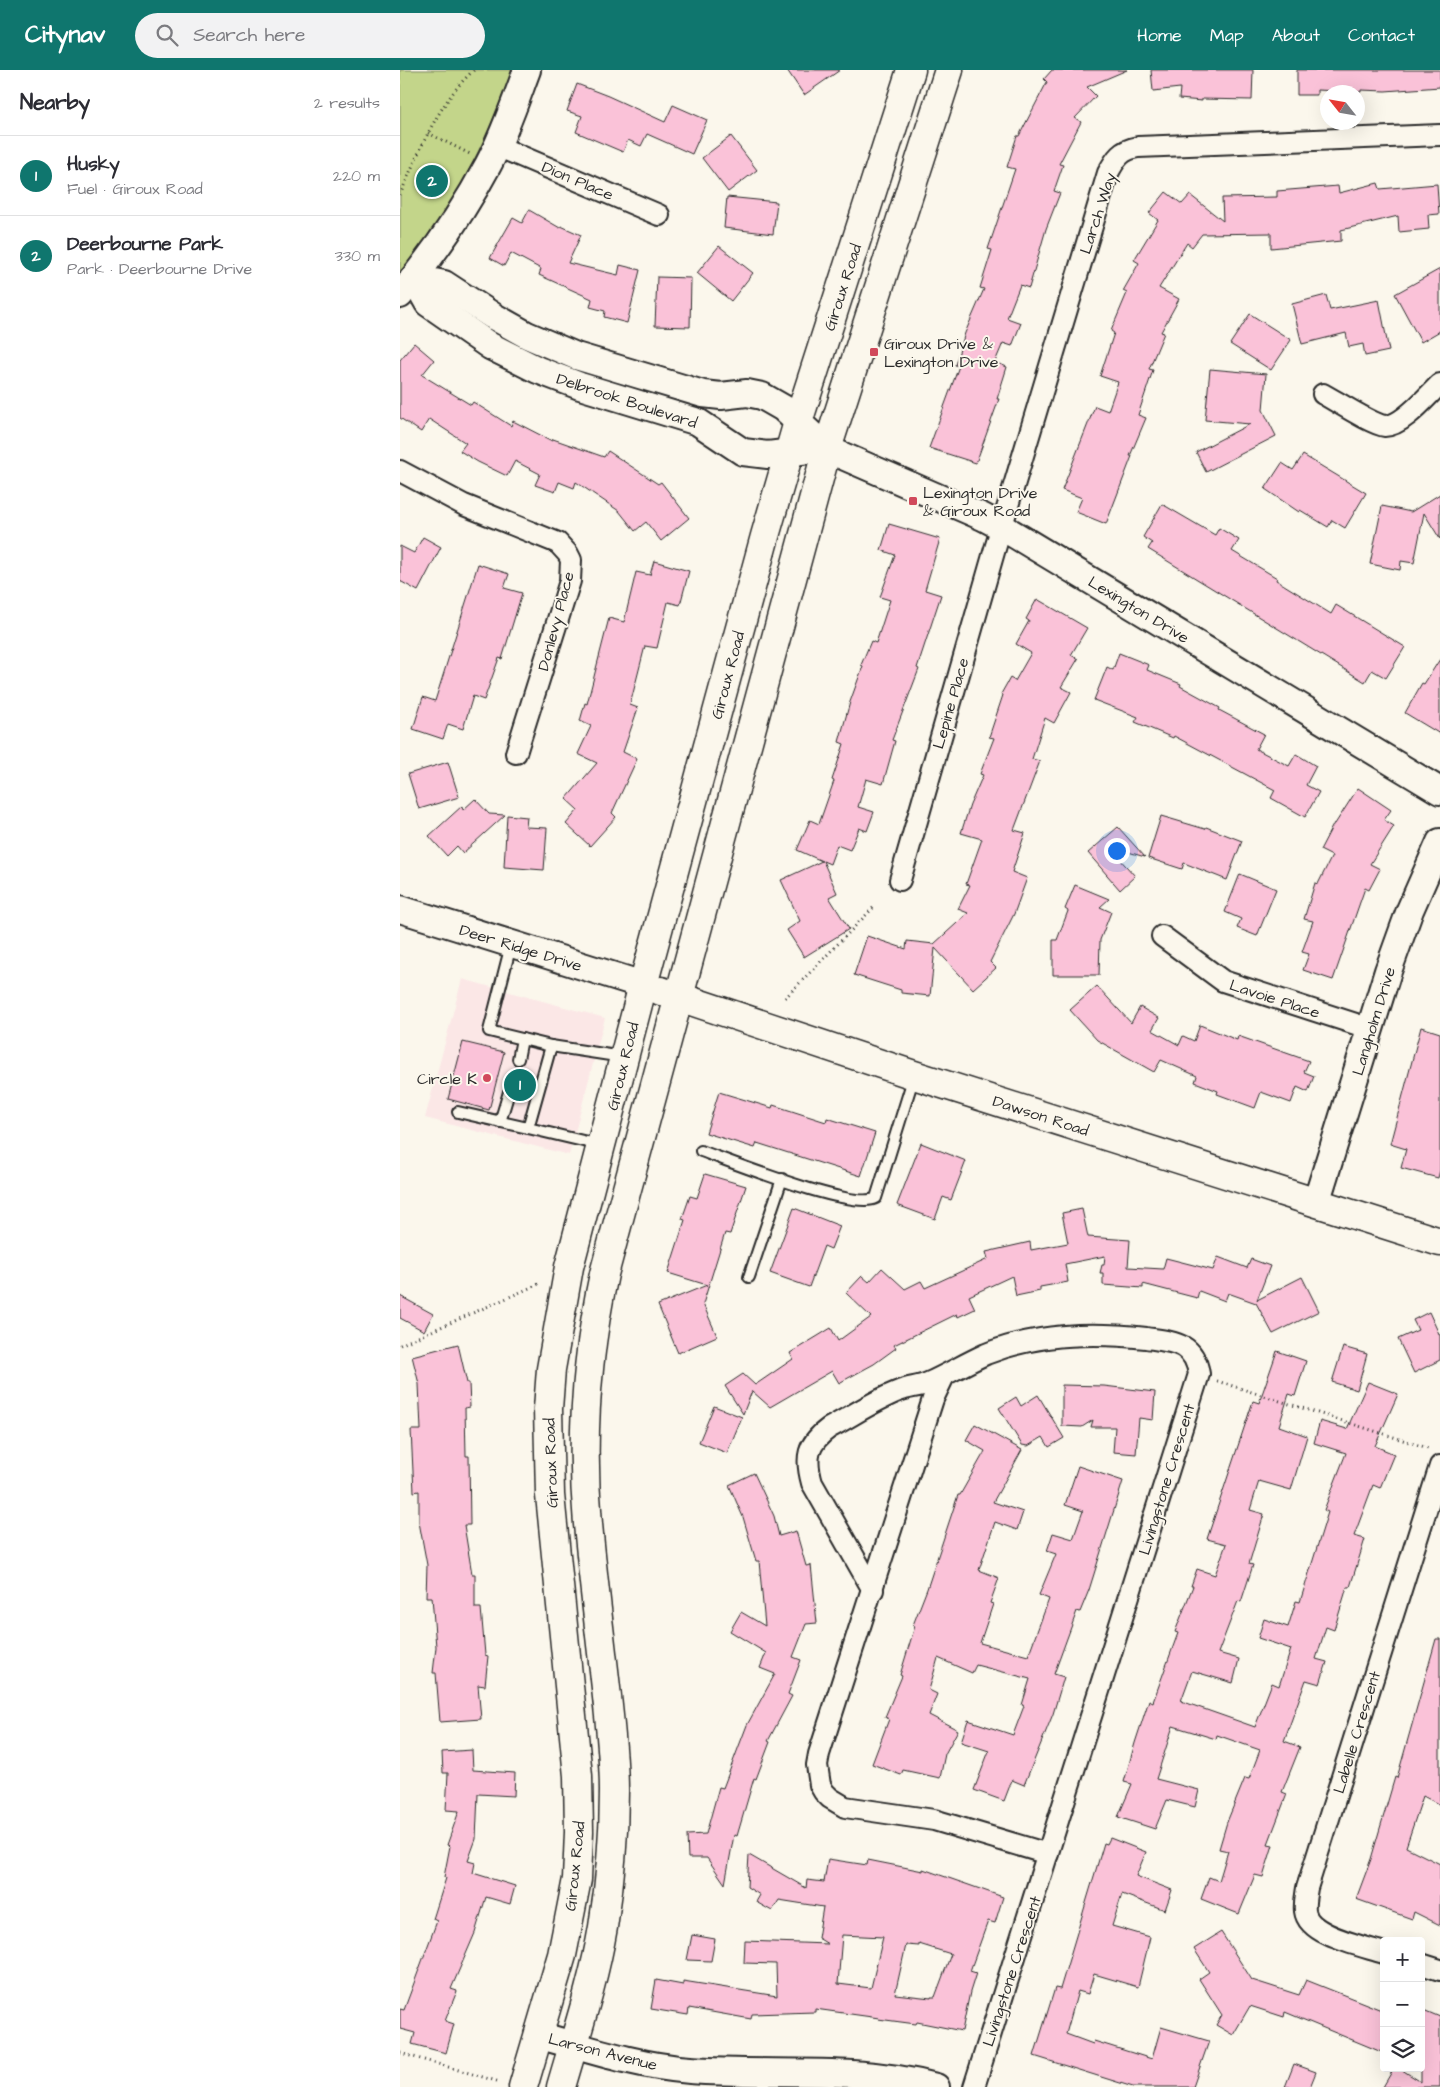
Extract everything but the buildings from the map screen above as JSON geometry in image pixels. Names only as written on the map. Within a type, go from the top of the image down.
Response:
[{"type":"main road","name":"Giroux Road","points":[[512,2084],[538,2035],[562,1955],[576,1879],[580,1832],[578,1776],[550,1495],[548,1409],[557,1328],[569,1267],[642,985],[765,536],[798,422],[911,70]]},
{"type":"main road","points":[[561,2087],[603,1928],[610,1880],[614,1790],[612,1741],[587,1514],[584,1450],[586,1380],[595,1317],[604,1274],[827,449],[949,70]]},
{"type":"main road","name":"Dawson Road","points":[[642,985],[914,1075],[1440,1242]]},
{"type":"street","points":[[407,286],[455,221],[486,151],[527,70]]},
{"type":"street","name":"Larch Way","points":[[1002,526],[1108,173],[1118,155],[1126,149],[1138,147],[1440,135]]},
{"type":"street","name":"Dion Place","points":[[486,151],[659,215]]},
{"type":"street","name":"Delbrook Boulevard","points":[[407,286],[444,284],[493,316],[527,335],[576,356],[703,394],[721,396],[747,393],[762,396],[783,408],[827,449]]},
{"type":"street","name":"Delbrook Boulevard","points":[[407,286],[490,346],[538,370],[580,386],[698,422],[743,452],[768,455],[790,451],[827,449]]},
{"type":"street","points":[[1323,394],[1370,420],[1386,426],[1407,415],[1440,384]]},
{"type":"street","name":"Lexington Drive","points":[[827,449],[1002,526],[1440,791]]},
{"type":"street","name":"Donlevy Place","points":[[400,471],[472,509],[552,540],[568,554],[571,560],[570,581],[516,753]]},
{"type":"street","name":"Lepine Place","points":[[900,880],[1002,526]]},
{"type":"street","name":"Langholm Drive","points":[[1316,1203],[1399,940],[1440,842]]},
{"type":"street","name":"Deer Ridge Drive","points":[[400,909],[642,985]]},
{"type":"street","name":"Lavoie Place","points":[[1162,936],[1223,981],[1371,1029]]},
{"type":"street","name":"Livingstone Crescent","points":[[873,1590],[812,1483],[808,1471],[809,1450],[821,1434],[829,1428],[899,1391],[926,1384],[988,1353],[1041,1338],[1068,1335],[1119,1335],[1168,1341],[1184,1347],[1196,1358],[1200,1374],[974,2087]]},
{"type":"street","points":[[944,1376],[933,1399],[819,1754],[818,1775],[824,1792],[845,1807],[934,1820],[1048,1854]]},
{"type":"street","name":"Labelle Crescent","points":[[1380,1952],[1332,1937],[1321,1931],[1308,1919],[1305,1912],[1305,1900],[1307,1888],[1440,1466]]},
{"type":"street","points":[[1425,1965],[1440,1970]]},
{"type":"street","name":"Larson Avenue","points":[[538,2035],[630,2060],[672,2068],[842,2072],[871,2075],[936,2087]]},
{"type":"lane","points":[[511,944],[489,1031],[551,1046],[624,1058]]},
{"type":"lane","points":[[518,1059],[522,1039]]},
{"type":"lane","points":[[528,1128],[551,1046]]},
{"type":"lane","points":[[701,1151],[819,1193],[858,1200],[872,1200],[876,1198],[914,1075]]},
{"type":"lane","points":[[500,1122],[509,1092]]},
{"type":"lane","points":[[458,1112],[601,1146]]},
{"type":"lane","points":[[749,1277],[782,1179]]},
{"type":"path","points":[[400,195],[428,133],[461,81],[474,70]]},
{"type":"path","points":[[428,133],[486,151]]},
{"type":"path","points":[[785,998],[874,907]]},
{"type":"path","points":[[400,1345],[541,1283]]},
{"type":"path","points":[[1214,1380],[1428,1448]]},
{"type":"path","points":[[400,2053],[512,2084]]},
{"type":"shaded area","points":[[462,979],[605,1018],[569,1155],[425,1118]]},
{"type":"green space","points":[[400,70],[513,70],[491,124],[466,176],[436,226],[400,272]]},
{"type":"place","name":"Deerbourne Park","points":[[432,181]]},
{"type":"place","name":"Giroux Drive & Lexington Drive","points":[[874,352]]},
{"type":"place","name":"Lexington Drive & Giroux Road","points":[[913,501]]},
{"type":"place","name":"Circle K","points":[[487,1078]]},
{"type":"place","name":"Husky","points":[[520,1085]]}]
